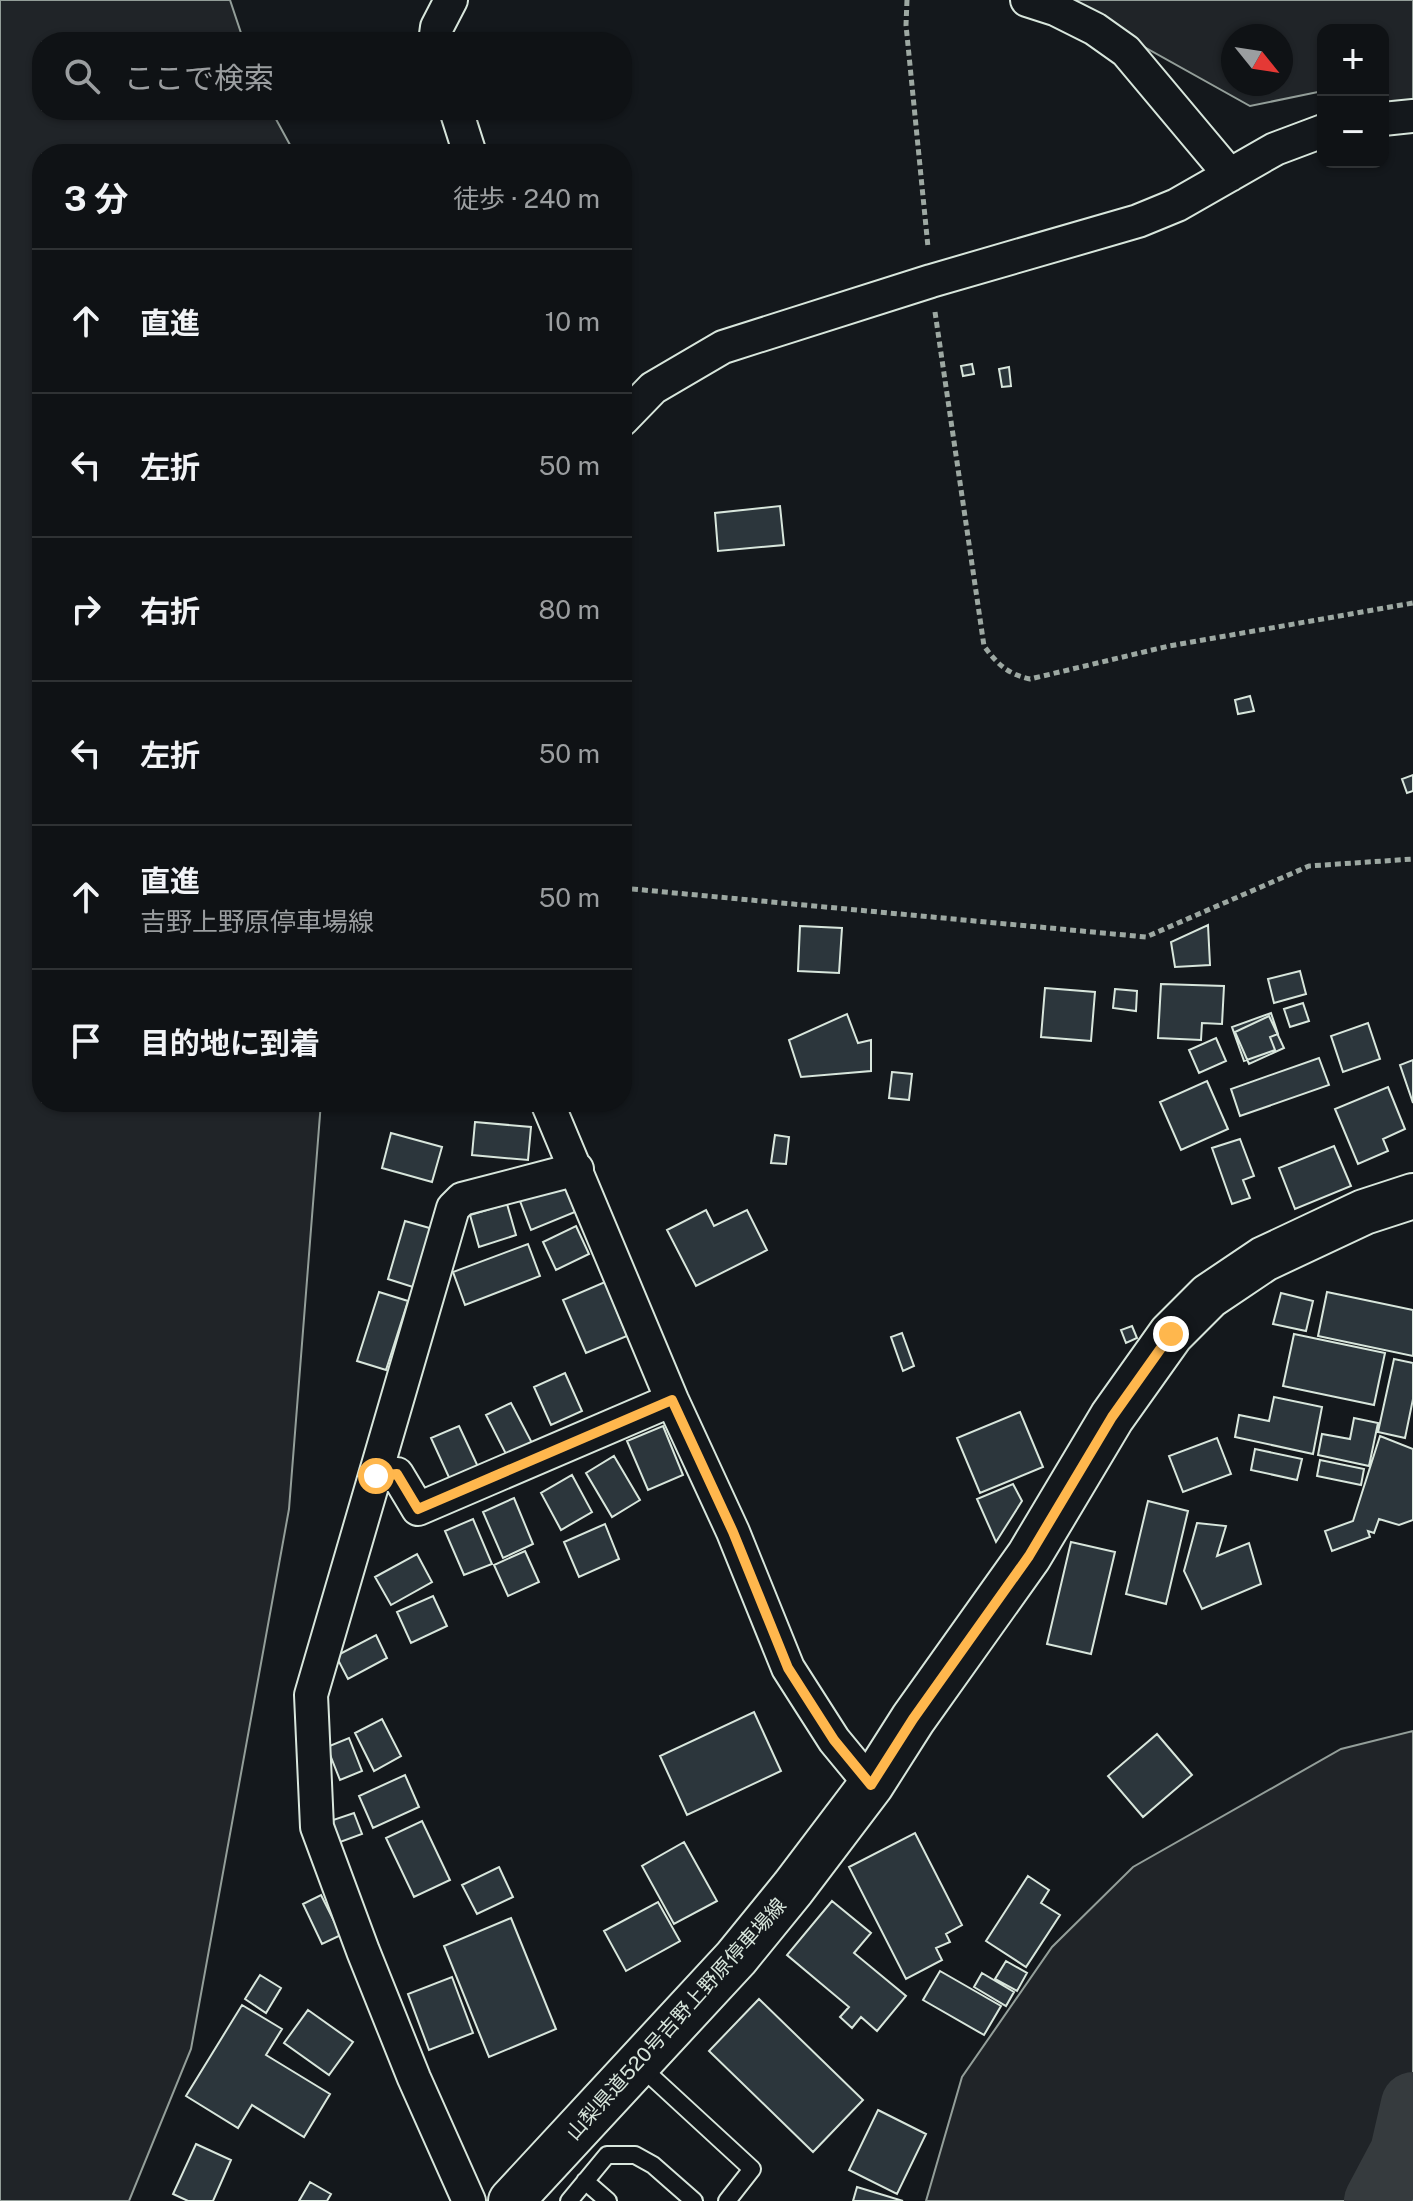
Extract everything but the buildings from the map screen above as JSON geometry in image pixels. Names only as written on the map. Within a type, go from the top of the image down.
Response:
[{"type":"main road","name":"山梨県道520号吉野上野原停車場線","points":[[511,2201],[736,1958],[871,1785],[913,1719],[1029,1556],[1112,1417],[1171,1334],[1209,1296],[1264,1259],[1364,1212],[1413,1196]]},
{"type":"street","points":[[436,32],[451,0]]},
{"type":"street","points":[[1027,0],[1055,9],[1095,29],[1126,51],[1230,175]]},
{"type":"street","points":[[1389,118],[1413,116]]},
{"type":"street","points":[[459,120],[467,144]]},
{"type":"street","points":[[632,410],[653,388],[723,347],[931,281],[1138,221],[1177,205],[1275,149],[1317,133]]},
{"type":"street","points":[[551,1112],[672,1400],[733,1532],[788,1668],[834,1740],[871,1785]]},
{"type":"street","points":[[469,2201],[403,2050],[317,1827],[311,1695],[453,1208],[462,1199],[577,1169]]},
{"type":"street","points":[[376,1476],[397,1474],[418,1509],[672,1400]]},
{"type":"lane","points":[[639,2065],[752,2169],[727,2201]]},
{"type":"lane","points":[[569,2201],[607,2155],[635,2155],[653,2165],[694,2201]]},
{"type":"lane","points":[[585,2181],[608,2201]]},
{"type":"path","points":[[907,0],[906,25],[931,281],[984,646],[996,662],[1011,675],[1030,679],[1169,646],[1413,603]]},
{"type":"path","points":[[632,889],[1146,937],[1309,866],[1413,859]]},
{"type":"shaded area","points":[[0,0],[230,0],[241,32],[32,32],[32,120],[276,120],[290,144],[32,144],[32,1112],[320,1112],[289,1509],[191,2049],[129,2201],[0,2201]]},
{"type":"shaded area","points":[[1060,0],[1413,0],[1413,132],[1389,117],[1389,24],[1317,24],[1317,92],[1250,106],[1232,96],[1293,96],[1293,24],[1221,24],[1221,90]]},
{"type":"shaded area","points":[[1413,1731],[1413,2201],[926,2201],[962,2077],[1052,1947],[1133,1867],[1341,1749]]},
{"type":"waterway","points":[[1376,2201],[1402,2152],[1413,2104]]},
{"type":"route","points":[[376,1476],[397,1474],[418,1509],[672,1400],[733,1532],[788,1668],[834,1740],[871,1785],[913,1719],[1029,1556],[1112,1417],[1171,1334]]}]
